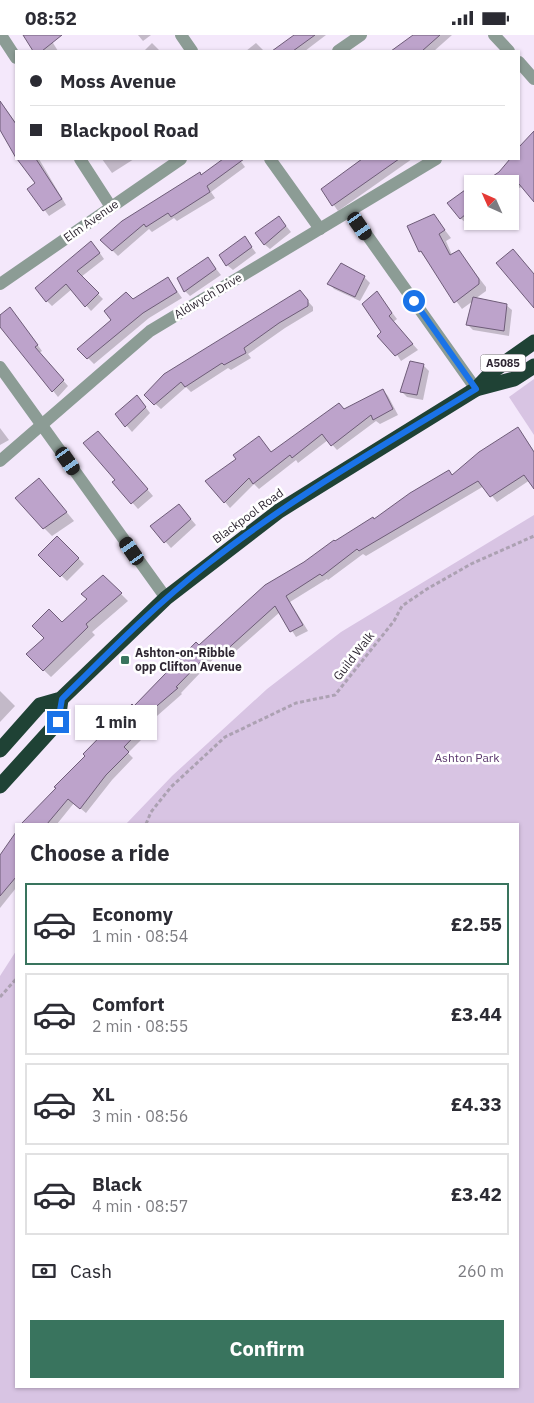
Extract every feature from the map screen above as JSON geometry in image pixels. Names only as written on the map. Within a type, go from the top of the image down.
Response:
[{"type":"highway","name":"Blackpool Road","points":[[0,750],[40,705],[62,699],[166,598],[279,511],[476,389],[493,371],[534,342]]},
{"type":"highway","name":"Blackpool Road","points":[[476,389],[514,379],[534,365]]},
{"type":"highway","points":[[0,786],[58,722],[62,699]]},
{"type":"street","points":[[1,35],[15,56]]},
{"type":"street","points":[[181,35],[191,50]]},
{"type":"street","points":[[339,50],[361,35]]},
{"type":"street","points":[[494,35],[508,50]]},
{"type":"street","points":[[520,63],[534,79]]},
{"type":"street","points":[[81,160],[111,207]]},
{"type":"street","name":"Elm Avenue","points":[[0,284],[180,160]]},
{"type":"street","points":[[271,160],[320,229]]},
{"type":"street","name":"Aldwych Drive","points":[[0,461],[150,331],[434,160]]},
{"type":"street","points":[[350,211],[476,389]]},
{"type":"street","points":[[0,367],[166,598]]},
{"type":"path","name":"Guild Walk","points":[[146,823],[151,812],[171,787],[225,737],[296,703],[335,695],[394,621],[402,606],[427,589],[472,564],[534,536]]},
{"type":"path","points":[[0,997],[15,980]]},
{"type":"green space","points":[[534,379],[534,435],[509,397]]},
{"type":"green space","name":"Ashton Park","points":[[534,515],[534,1403],[0,1403],[0,976],[15,953],[15,1388],[519,1388],[519,823],[127,823],[172,776],[267,689],[341,632]]},
{"type":"building","points":[[23,35],[62,35],[43,50],[32,50]]},
{"type":"building","points":[[294,35],[315,35],[294,50],[273,50]]},
{"type":"building","points":[[413,35],[440,35],[423,50],[392,50]]},
{"type":"building","points":[[0,101],[15,123],[15,156],[0,130]]},
{"type":"building","points":[[534,131],[534,202],[519,184],[519,175],[494,175],[509,160],[520,160],[520,146]]},
{"type":"building","points":[[18,160],[37,160],[62,199],[43,211],[27,189],[35,183]]},
{"type":"building","points":[[222,160],[243,160],[207,186],[210,192],[171,217],[168,213],[146,227],[144,224],[112,251],[100,240],[122,221],[200,172],[201,175]]},
{"type":"building","points":[[361,160],[398,160],[332,206],[321,189]]},
{"type":"building","points":[[464,191],[464,216],[460,219],[447,203]]},
{"type":"building","points":[[434,214],[445,230],[439,234],[450,255],[459,250],[479,279],[479,284],[454,303],[421,251],[419,252],[407,226]]},
{"type":"building","points":[[279,216],[286,226],[264,245],[255,233]]},
{"type":"building","points":[[245,236],[252,247],[226,266],[219,255]]},
{"type":"building","points":[[91,241],[100,253],[77,271],[99,293],[85,307],[66,284],[46,302],[35,288]]},
{"type":"building","points":[[513,249],[534,274],[534,308],[496,263]]},
{"type":"building","points":[[208,257],[216,269],[184,292],[177,278]]},
{"type":"building","points":[[341,263],[365,276],[355,297],[327,284]]},
{"type":"building","points":[[168,277],[177,292],[143,313],[87,359],[77,349],[111,320],[104,311],[126,292],[133,299]]},
{"type":"building","points":[[300,290],[308,300],[308,306],[279,323],[244,348],[246,353],[224,365],[222,363],[185,387],[181,382],[154,405],[144,395],[164,374]]},
{"type":"building","points":[[377,291],[392,313],[389,316],[413,344],[395,356],[377,336],[381,332],[362,304]]},
{"type":"building","points":[[473,297],[507,304],[504,331],[466,325]]},
{"type":"building","points":[[10,307],[38,345],[35,347],[64,380],[52,392],[0,327],[0,315]]},
{"type":"building","points":[[410,361],[424,364],[417,395],[400,392]]},
{"type":"building","points":[[383,389],[393,409],[373,420],[371,415],[331,446],[322,434],[292,458],[290,455],[253,484],[249,478],[224,503],[205,481],[236,459],[233,455],[259,436],[271,452],[339,403],[344,409]]},
{"type":"building","points":[[137,395],[146,407],[125,427],[115,414]]},
{"type":"building","points":[[518,427],[534,452],[534,489],[524,475],[490,497],[478,481],[359,551],[357,549],[322,576],[320,574],[286,596],[303,625],[290,632],[275,606],[222,654],[215,647],[176,687],[178,688],[145,716],[149,721],[124,747],[129,752],[106,775],[80,809],[68,799],[48,823],[22,823],[85,756],[83,754],[132,704],[134,706],[196,642],[199,645],[265,585],[304,562],[334,540],[373,517],[374,519],[410,493],[449,470],[452,475],[479,452]]},
{"type":"building","points":[[98,431],[148,489],[131,504],[112,482],[115,480],[83,443]]},
{"type":"building","points":[[39,478],[67,512],[43,529],[15,498]]},
{"type":"building","points":[[179,504],[191,519],[164,543],[150,526]]},
{"type":"building","points":[[57,536],[79,558],[60,577],[38,555]]},
{"type":"building","points":[[103,575],[122,593],[86,624],[88,627],[43,671],[26,654],[44,638],[32,626],[49,609],[62,622],[87,599],[81,594]]},
{"type":"building","points":[[15,833],[15,878],[0,896],[0,855]]},
{"type":"place","name":"Ashton-on-Ribble opp Clifton Avenue","points":[[125,660]]},
{"type":"route","points":[[58,722],[62,699],[166,598],[210,562],[279,511],[476,389],[414,301]]}]
